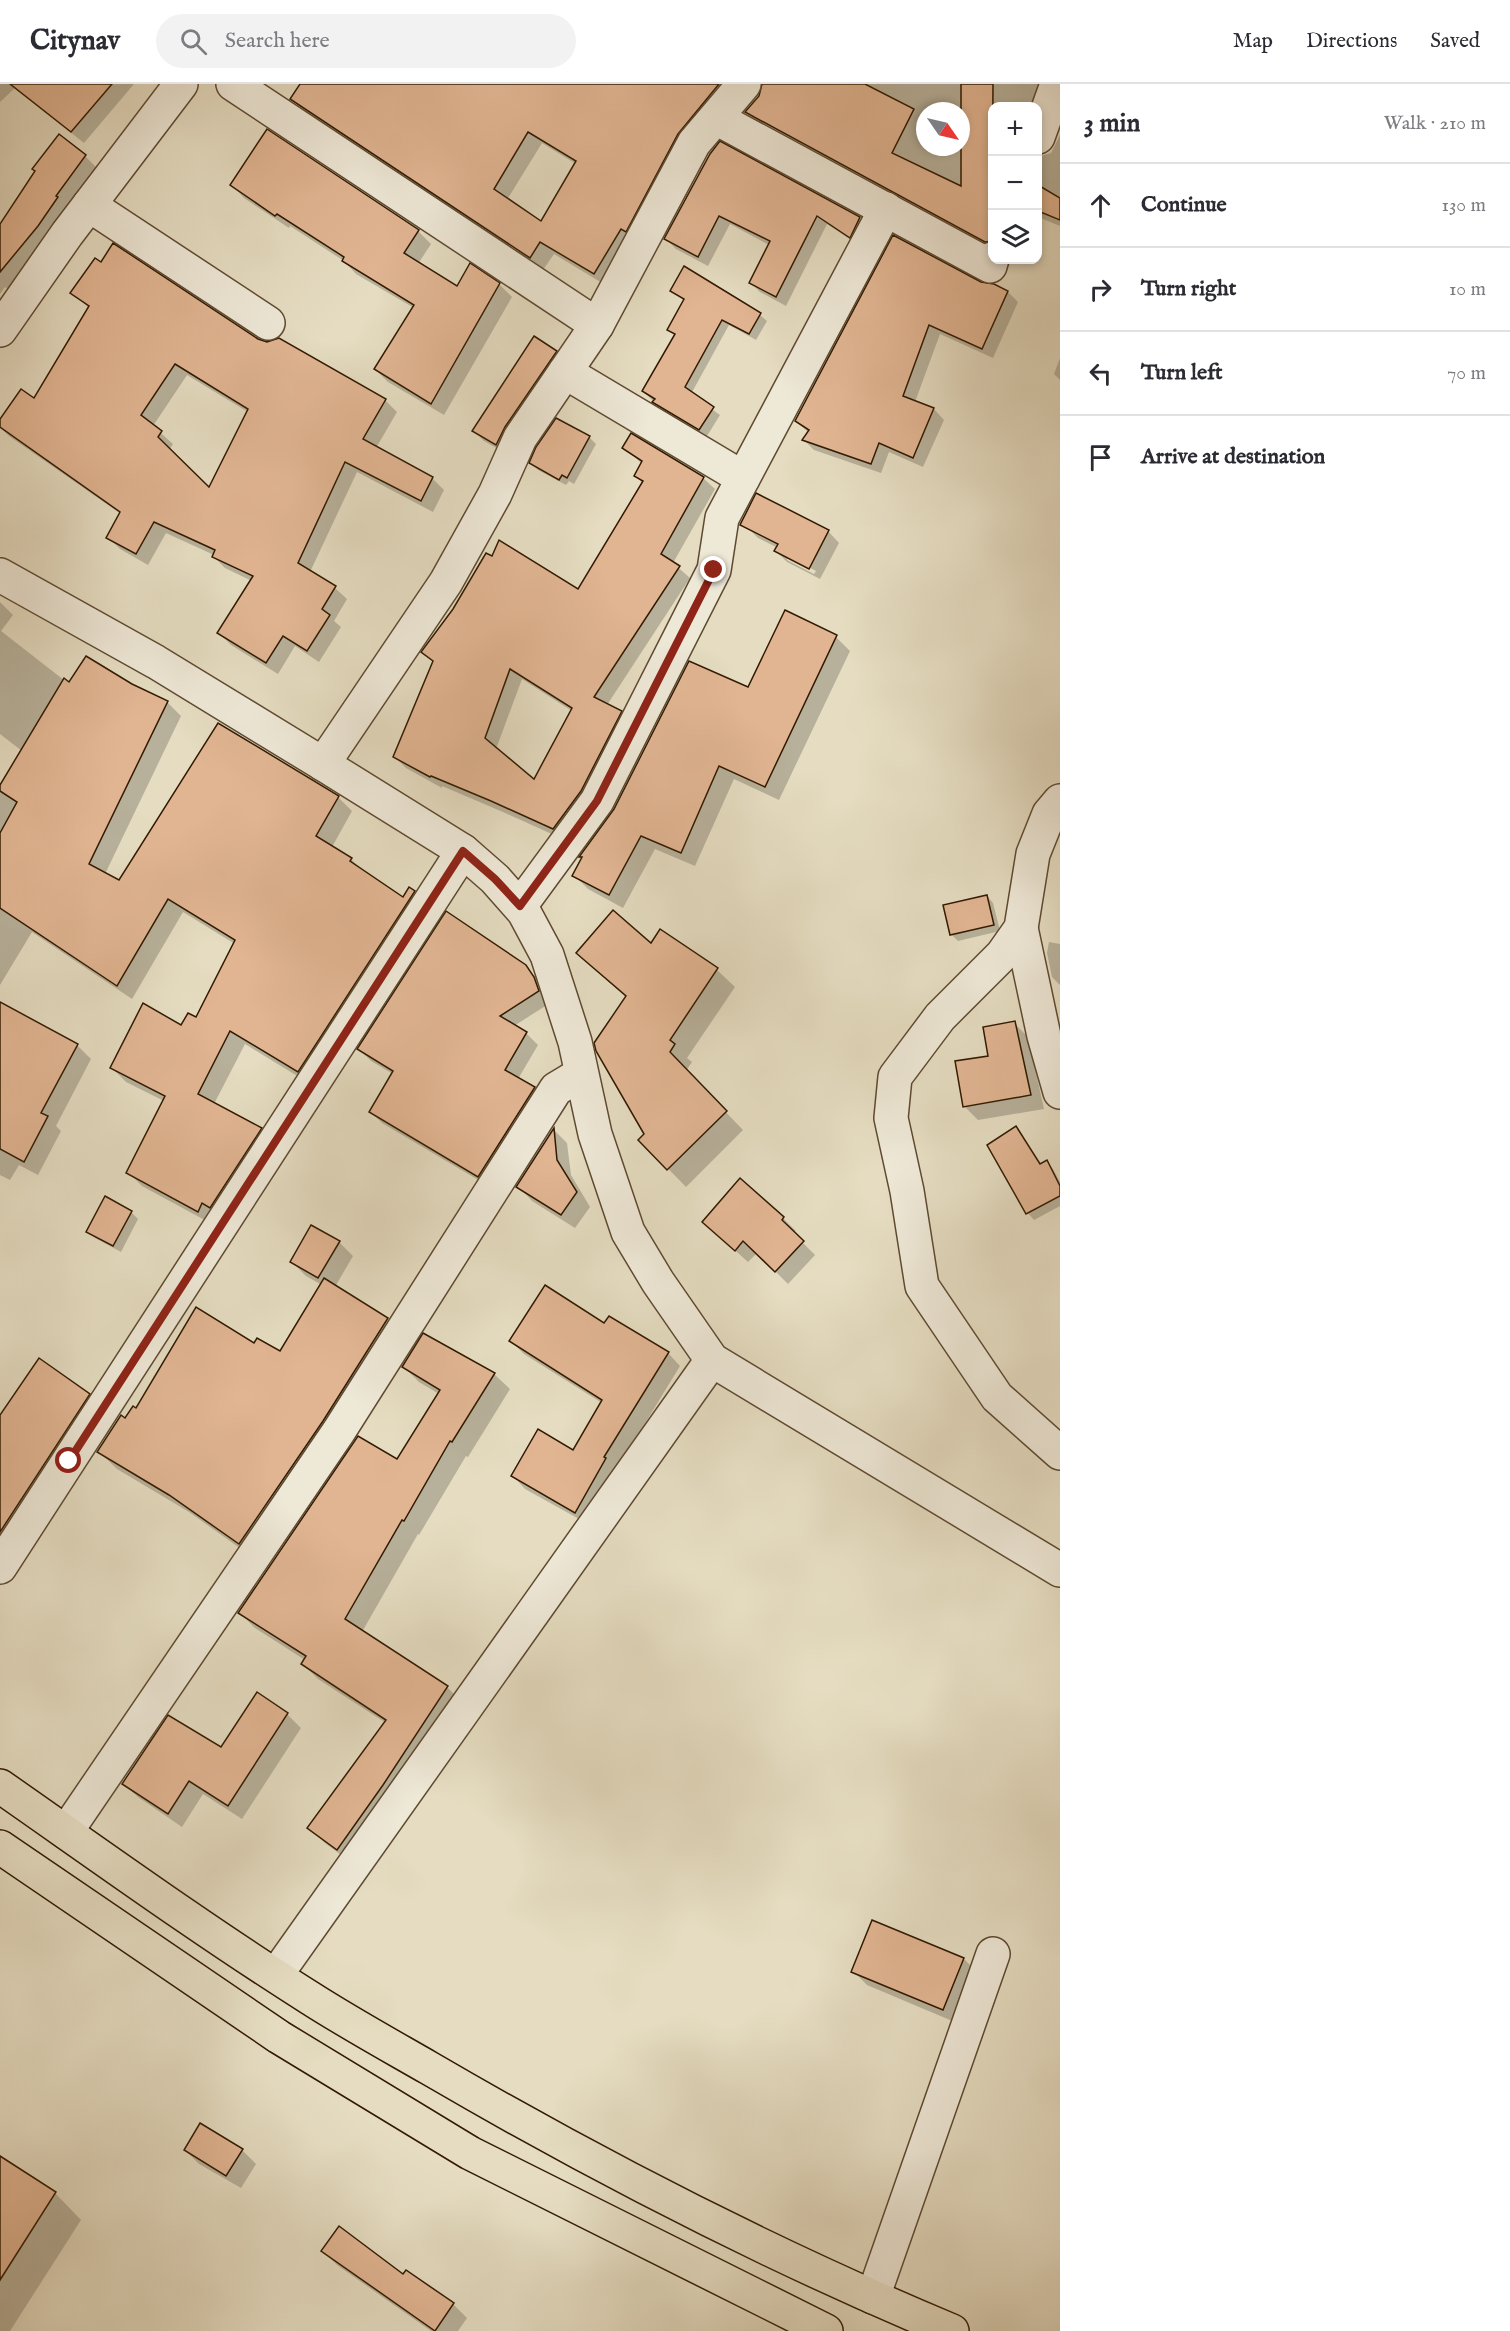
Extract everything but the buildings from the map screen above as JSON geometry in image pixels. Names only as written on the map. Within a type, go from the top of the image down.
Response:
[{"type":"main road","points":[[0,1786],[310,1999],[500,2109],[692,2212],[951,2331]]},
{"type":"main road","points":[[0,1847],[279,2037],[470,2153],[826,2331]]},
{"type":"street","points":[[0,330],[89,205],[181,84]]},
{"type":"street","points":[[233,84],[597,325]]},
{"type":"street","points":[[323,764],[446,582],[495,494],[520,438],[597,325],[694,143],[744,84]]},
{"type":"street","points":[[1042,126],[1057,84]]},
{"type":"street","points":[[716,118],[990,266],[991,264]]},
{"type":"street","points":[[89,205],[268,322]]},
{"type":"street","points":[[520,906],[597,801],[714,570],[722,518],[886,209]]},
{"type":"street","points":[[565,372],[743,478]]},
{"type":"street","points":[[0,575],[156,662],[323,764],[463,851],[495,879],[520,906],[547,955],[574,1042],[595,1134],[628,1232],[658,1282],[712,1360],[1060,1570]]},
{"type":"street","points":[[1060,801],[1049,814],[1033,854],[1021,928],[1044,1036],[1060,1092]]},
{"type":"street","points":[[0,1567],[463,851]]},
{"type":"street","points":[[1021,928],[1002,955],[940,1017],[895,1077],[891,1118],[908,1191],[922,1286],[997,1397],[1060,1453]]},
{"type":"street","points":[[66,1832],[339,1431],[556,1089],[582,1074]]},
{"type":"street","points":[[276,1975],[712,1360]]},
{"type":"street","points":[[873,2297],[993,1954]]},
{"type":"route","points":[[69,1461],[463,851],[495,879],[520,906],[597,801],[714,570]]}]
